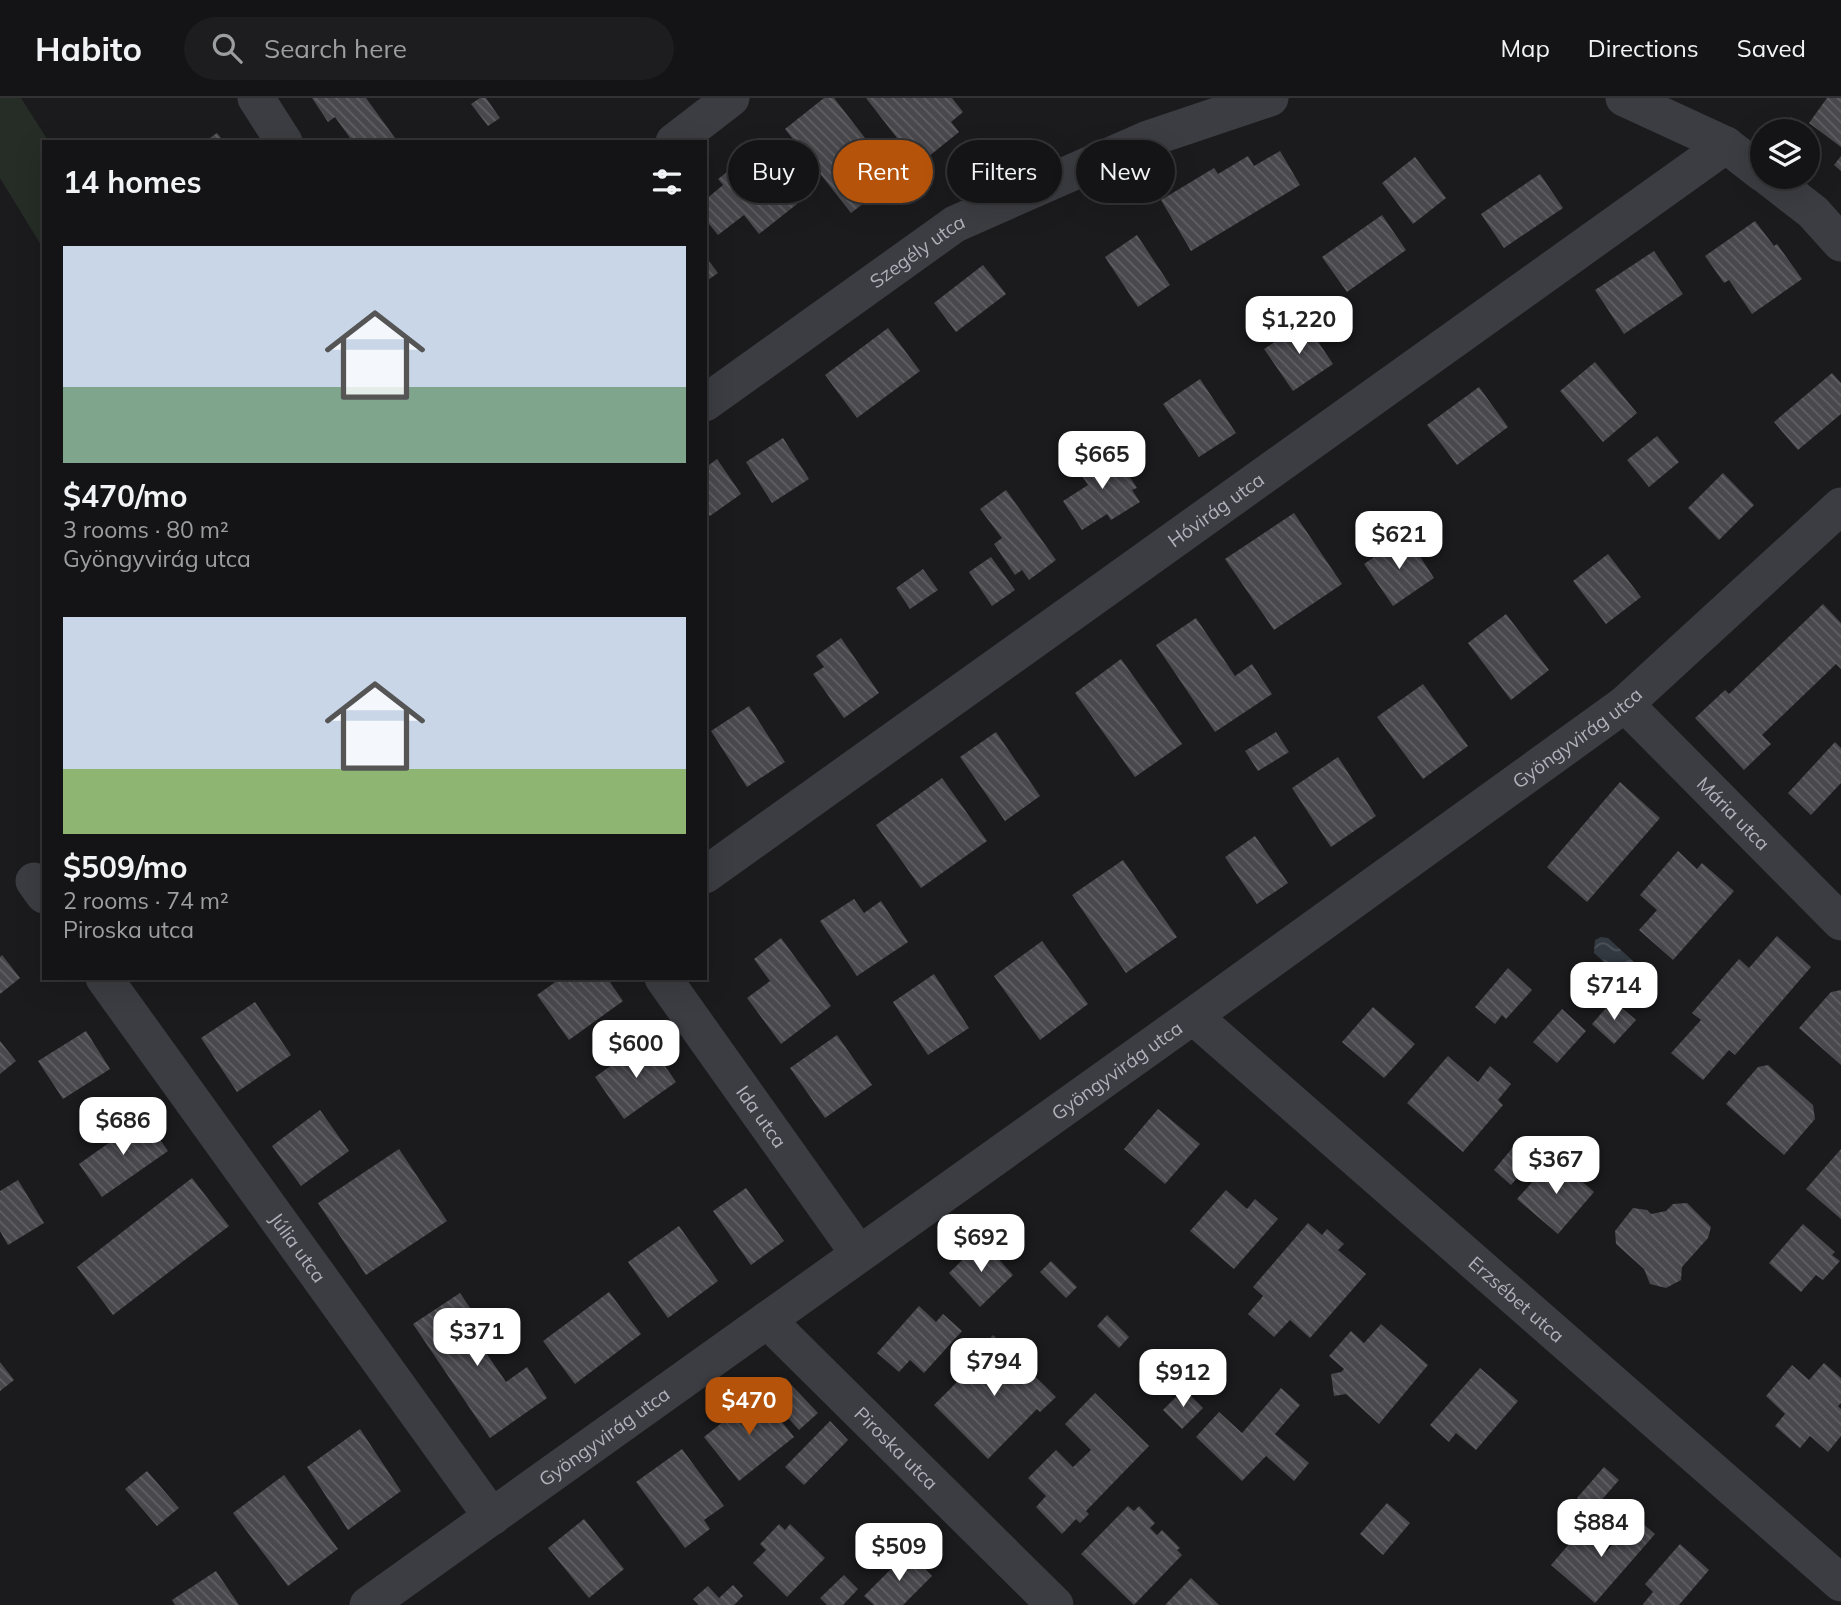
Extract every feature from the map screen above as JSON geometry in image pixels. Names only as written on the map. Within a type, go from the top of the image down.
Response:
[{"type":"street","points":[[256,98],[283,140]]},
{"type":"street","name":"Szegély utca","points":[[707,402],[955,225],[1147,139],[1270,98]]},
{"type":"street","points":[[1624,98],[1726,145],[1750,164]]},
{"type":"street","points":[[676,140],[708,105]]},
{"type":"street","name":"Hóvirág utca","points":[[707,874],[1726,145]]},
{"type":"street","points":[[1783,189],[1813,212],[1841,243]]},
{"type":"street","name":"Gyöngyvirág utca","points":[[369,1605],[1625,704],[1841,506]]},
{"type":"street","name":"Mária utca","points":[[1625,704],[1841,922]]},
{"type":"street","name":"Júlia utca","points":[[105,980],[492,1517]]},
{"type":"street","name":"Ida utca","points":[[664,980],[859,1254]]},
{"type":"street","name":"Erzsébet utca","points":[[1193,1016],[1841,1583]]},
{"type":"street","name":"Piroska utca","points":[[767,1320],[1055,1605]]},
{"type":"shaded area","points":[[0,98],[21,98],[48,140],[42,140],[42,247],[0,178]]},
{"type":"water","points":[[1608,938],[1634,962],[1629,968],[1634,973],[1627,982],[1594,953],[1595,940]]},
{"type":"building","points":[[312,98],[366,98],[395,138],[352,140],[335,117],[328,122]]},
{"type":"building","points":[[480,98],[486,98],[500,118],[488,126],[471,104]]},
{"type":"building","points":[[824,98],[834,98],[867,140],[833,140],[833,190],[819,172],[819,140],[794,140],[785,129]]},
{"type":"building","points":[[866,98],[952,98],[963,112],[951,122],[959,132],[933,153],[933,140],[899,140]]},
{"type":"building","points":[[1827,98],[1841,98],[1841,147],[1820,131],[1820,119],[1812,119]]},
{"type":"building","points":[[217,133],[222,140],[207,140]]},
{"type":"building","points":[[1280,151],[1300,185],[1191,251],[1163,203],[1175,203],[1175,192],[1214,168],[1218,174],[1248,156],[1254,166]]},
{"type":"building","points":[[1841,156],[1841,171],[1834,165]]},
{"type":"building","points":[[1415,157],[1446,198],[1413,224],[1382,183]]},
{"type":"building","points":[[728,171],[728,203],[797,204],[759,234],[744,215],[718,235],[707,221],[707,198],[723,185],[718,179]]},
{"type":"building","points":[[1540,174],[1563,208],[1504,248],[1481,214]]},
{"type":"building","points":[[843,203],[864,203],[851,213]]},
{"type":"building","points":[[1382,215],[1406,250],[1347,292],[1322,257]]},
{"type":"building","points":[[1755,221],[1774,246],[1777,244],[1802,279],[1752,314],[1729,280],[1724,283],[1705,256]]},
{"type":"building","points":[[1137,235],[1170,285],[1138,307],[1105,257]]},
{"type":"building","points":[[1654,251],[1683,294],[1624,334],[1595,290]]},
{"type":"building","points":[[707,259],[718,273],[707,281]]},
{"type":"building","points":[[983,265],[1006,294],[956,332],[934,303]]},
{"type":"building","points":[[1305,322],[1333,364],[1293,391],[1264,349]]},
{"type":"building","points":[[888,328],[920,371],[857,418],[825,375]]},
{"type":"building","points":[[1595,362],[1637,413],[1603,442],[1560,391]]},
{"type":"building","points":[[1832,373],[1841,383],[1841,414],[1798,450],[1774,422]]},
{"type":"building","points":[[1200,379],[1236,433],[1199,457],[1163,404]]},
{"type":"building","points":[[1479,387],[1508,427],[1457,465],[1427,425]]},
{"type":"building","points":[[1657,436],[1679,462],[1649,487],[1627,460]]},
{"type":"building","points":[[783,438],[809,479],[772,503],[746,462]]},
{"type":"building","points":[[1105,449],[1112,460],[1117,457],[1137,488],[1132,490],[1140,502],[1111,520],[1107,514],[1082,530],[1063,501],[1088,485],[1076,467]]},
{"type":"building","points":[[717,459],[741,494],[710,516],[707,512],[707,466]]},
{"type":"building","points":[[1723,473],[1754,505],[1719,540],[1688,508]]},
{"type":"building","points":[[1006,490],[1056,560],[1029,580],[1022,570],[1015,575],[994,544],[1002,538],[980,509]]},
{"type":"building","points":[[1294,513],[1342,584],[1274,630],[1225,559]]},
{"type":"building","points":[[1406,535],[1434,578],[1393,606],[1364,564]]},
{"type":"building","points":[[1608,554],[1641,597],[1606,624],[1573,581]]},
{"type":"building","points":[[991,557],[1015,590],[992,606],[969,572]]},
{"type":"building","points":[[923,569],[938,590],[910,609],[896,588]]},
{"type":"building","points":[[1823,604],[1841,623],[1841,669],[1836,664],[1762,735],[1771,744],[1744,770],[1695,718],[1725,690],[1729,694]]},
{"type":"building","points":[[1506,614],[1549,670],[1511,700],[1468,643]]},
{"type":"building","points":[[1196,618],[1235,676],[1252,664],[1272,694],[1215,732],[1156,645]]},
{"type":"building","points":[[841,638],[879,693],[844,718],[813,674],[824,667],[816,656]]},
{"type":"building","points":[[1121,659],[1182,744],[1135,777],[1075,693]]},
{"type":"building","points":[[1423,684],[1468,746],[1423,779],[1377,717]]},
{"type":"building","points":[[749,706],[785,762],[747,787],[711,731]]},
{"type":"building","points":[[996,732],[1040,796],[1005,821],[960,757]]},
{"type":"building","points":[[1276,732],[1289,752],[1258,771],[1245,751]]},
{"type":"building","points":[[1835,742],[1841,748],[1841,783],[1811,815],[1788,793]]},
{"type":"building","points":[[1338,757],[1376,816],[1331,847],[1292,788]]},
{"type":"building","points":[[942,778],[987,841],[921,888],[876,825]]},
{"type":"building","points":[[1620,782],[1660,818],[1587,902],[1547,867]]},
{"type":"building","points":[[1255,836],[1288,883],[1257,904],[1225,857]]},
{"type":"building","points":[[1678,851],[1697,869],[1702,863],[1734,891],[1673,960],[1639,930],[1657,910],[1640,895]]},
{"type":"building","points":[[1123,860],[1177,937],[1126,973],[1072,895]]},
{"type":"building","points":[[854,899],[864,913],[881,901],[908,942],[857,976],[820,921]]},
{"type":"building","points":[[1777,936],[1811,967],[1735,1055],[1729,1050],[1703,1080],[1671,1053],[1701,1020],[1692,1013],[1739,959],[1749,968]]},
{"type":"building","points":[[781,938],[831,1006],[781,1044],[747,998],[770,981],[754,959]]},
{"type":"building","points":[[1042,941],[1088,1004],[1040,1040],[994,976]]},
{"type":"building","points":[[2,955],[20,978],[0,994],[0,957]]},
{"type":"building","points":[[1508,968],[1532,990],[1506,1019],[1502,1015],[1495,1024],[1475,1007]]},
{"type":"building","points":[[934,974],[969,1028],[928,1055],[893,1002]]},
{"type":"building","points":[[558,980],[608,980],[623,1001],[569,1040],[537,995]]},
{"type":"building","points":[[1841,990],[1841,1065],[1799,1028],[1831,992]]},
{"type":"building","points":[[1613,1000],[1636,1020],[1614,1044],[1592,1024]]},
{"type":"building","points":[[255,1002],[291,1055],[237,1092],[201,1038]]},
{"type":"building","points":[[1373,1007],[1415,1044],[1384,1078],[1342,1042]]},
{"type":"building","points":[[1562,1009],[1586,1031],[1557,1063],[1533,1042]]},
{"type":"building","points":[[86,1031],[110,1069],[63,1099],[38,1061]]},
{"type":"building","points":[[837,1035],[872,1085],[825,1118],[790,1068]]},
{"type":"building","points":[[647,1040],[676,1082],[624,1119],[595,1077]]},
{"type":"building","points":[[0,1041],[16,1061],[0,1074]]},
{"type":"building","points":[[1448,1056],[1478,1082],[1490,1066],[1511,1084],[1498,1100],[1503,1105],[1463,1152],[1407,1103]]},
{"type":"building","points":[[1768,1065],[1813,1105],[1815,1119],[1784,1155],[1726,1104],[1758,1067]]},
{"type":"building","points":[[1158,1109],[1200,1144],[1165,1184],[1124,1149]]},
{"type":"building","points":[[320,1110],[349,1151],[301,1186],[272,1146]]},
{"type":"building","points":[[144,1118],[168,1151],[102,1197],[79,1164]]},
{"type":"building","points":[[1514,1146],[1532,1161],[1511,1185],[1494,1170]]},
{"type":"building","points":[[399,1149],[447,1221],[366,1275],[318,1203]]},
{"type":"building","points":[[1841,1149],[1841,1219],[1806,1189]]},
{"type":"building","points":[[1555,1157],[1594,1192],[1558,1234],[1517,1199]]},
{"type":"building","points":[[192,1178],[229,1226],[113,1315],[77,1267]]},
{"type":"building","points":[[18,1180],[44,1223],[8,1245],[0,1231],[0,1191]]},
{"type":"building","points":[[746,1188],[784,1241],[751,1265],[713,1211]]},
{"type":"building","points":[[1226,1190],[1247,1209],[1255,1199],[1278,1219],[1234,1269],[1190,1231]]},
{"type":"building","points":[[1687,1203],[1711,1227],[1708,1238],[1682,1267],[1681,1280],[1666,1288],[1650,1284],[1644,1269],[1616,1244],[1615,1231],[1633,1208],[1647,1210],[1651,1214],[1666,1211],[1673,1204]]},
{"type":"building","points":[[1308,1223],[1322,1235],[1327,1229],[1344,1244],[1338,1250],[1366,1274],[1310,1338],[1290,1320],[1274,1337],[1248,1314],[1263,1296],[1253,1287]]},
{"type":"building","points":[[1803,1224],[1835,1252],[1832,1255],[1840,1261],[1823,1280],[1816,1275],[1801,1292],[1769,1263]]},
{"type":"building","points":[[679,1226],[718,1281],[668,1318],[628,1262]]},
{"type":"building","points":[[982,1241],[1013,1275],[980,1307],[949,1273]]},
{"type":"building","points":[[1051,1261],[1077,1287],[1066,1298],[1040,1272]]},
{"type":"building","points":[[609,1292],[641,1334],[575,1384],[543,1341]]},
{"type":"building","points":[[460,1293],[481,1324],[471,1331],[506,1382],[527,1367],[547,1398],[490,1438],[413,1324]]},
{"type":"building","points":[[919,1306],[936,1322],[943,1314],[962,1331],[924,1373],[910,1360],[899,1372],[877,1353]]},
{"type":"building","points":[[1107,1315],[1129,1337],[1119,1348],[1097,1326]]},
{"type":"building","points":[[1381,1324],[1428,1365],[1379,1424],[1346,1394],[1334,1396],[1331,1374],[1344,1369],[1329,1356],[1351,1331],[1364,1343]]},
{"type":"building","points":[[993,1335],[1056,1397],[1040,1412],[1037,1409],[988,1459],[934,1405],[981,1358],[976,1353]]},
{"type":"building","points":[[0,1362],[14,1380],[0,1391]]},
{"type":"building","points":[[1824,1363],[1841,1378],[1841,1403],[1838,1406],[1841,1409],[1841,1436],[1828,1452],[1810,1436],[1800,1448],[1775,1426],[1785,1414],[1766,1396],[1792,1365],[1809,1380]]},
{"type":"building","points":[[1480,1368],[1518,1401],[1476,1450],[1456,1433],[1449,1442],[1430,1425]]},
{"type":"building","points":[[785,1378],[818,1413],[799,1430],[767,1395]]},
{"type":"building","points":[[1281,1388],[1300,1405],[1275,1434],[1309,1463],[1294,1481],[1266,1456],[1242,1481],[1196,1437],[1219,1412],[1242,1433]]},
{"type":"building","points":[[1184,1389],[1203,1408],[1182,1429],[1163,1410]]},
{"type":"building","points":[[759,1393],[794,1437],[739,1481],[704,1437]]},
{"type":"building","points":[[1095,1393],[1149,1446],[1086,1511],[1089,1514],[1080,1523],[1076,1519],[1062,1534],[1036,1507],[1046,1496],[1028,1478],[1056,1450],[1073,1467],[1091,1450],[1065,1424]]},
{"type":"building","points":[[830,1421],[848,1440],[804,1485],[785,1467]]},
{"type":"building","points":[[360,1429],[401,1491],[348,1530],[307,1467]]},
{"type":"building","points":[[682,1449],[724,1506],[704,1520],[710,1529],[685,1548],[636,1482]]},
{"type":"building","points":[[1604,1467],[1619,1480],[1592,1511],[1577,1498]]},
{"type":"building","points":[[147,1471],[179,1508],[157,1526],[125,1489]]},
{"type":"building","points":[[284,1475],[338,1549],[288,1586],[233,1513]]},
{"type":"building","points":[[1387,1503],[1410,1523],[1383,1555],[1360,1534]]},
{"type":"building","points":[[1128,1506],[1134,1511],[1139,1506],[1155,1523],[1150,1528],[1157,1535],[1162,1530],[1180,1548],[1177,1550],[1182,1555],[1134,1605],[1081,1554]]},
{"type":"building","points":[[1636,1518],[1655,1534],[1595,1603],[1551,1565],[1582,1529],[1607,1551]]},
{"type":"building","points":[[584,1519],[624,1569],[589,1598],[548,1548]]},
{"type":"building","points":[[779,1524],[785,1530],[790,1524],[825,1558],[787,1597],[753,1563],[766,1550],[760,1544]]},
{"type":"building","points":[[1680,1544],[1709,1570],[1679,1605],[1644,1605],[1653,1592],[1645,1584]]},
{"type":"building","points":[[908,1552],[932,1576],[903,1605],[874,1605],[864,1596]]},
{"type":"building","points":[[216,1571],[239,1605],[175,1605],[172,1600]]},
{"type":"building","points":[[844,1575],[858,1589],[843,1605],[827,1605],[820,1598]]},
{"type":"building","points":[[1191,1578],[1219,1605],[1165,1605]]},
{"type":"building","points":[[733,1585],[743,1596],[734,1605],[699,1605],[693,1599],[708,1586],[719,1598]]}]
